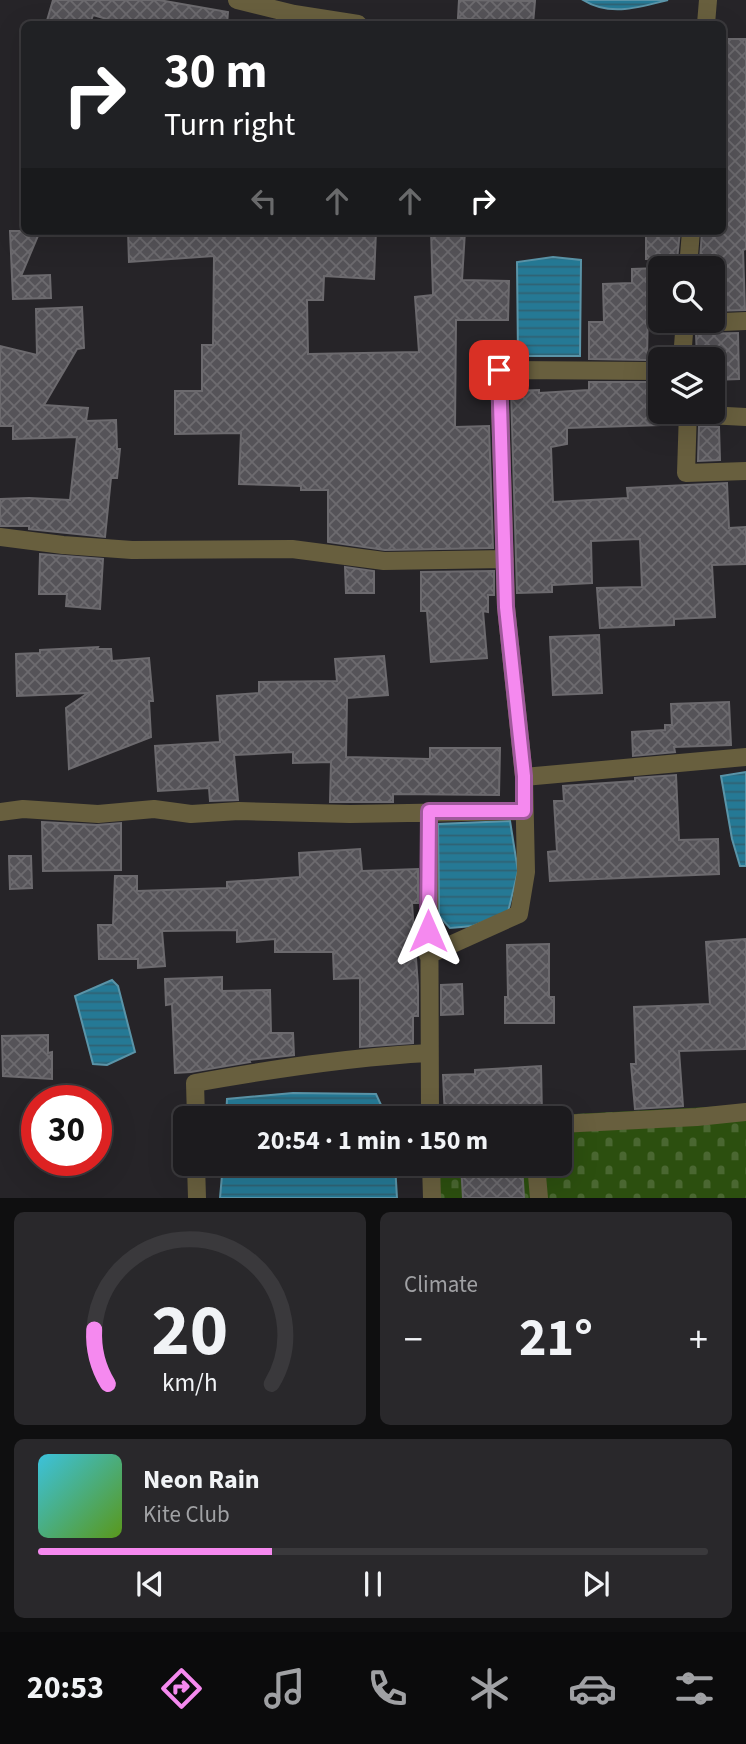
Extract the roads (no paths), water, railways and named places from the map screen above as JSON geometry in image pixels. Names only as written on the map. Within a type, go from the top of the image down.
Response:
[{"type":"street","points":[[237,0],[294,14],[339,21]]},
{"type":"street","points":[[706,21],[708,0]]},
{"type":"street","points":[[689,256],[691,235]]},
{"type":"street","points":[[725,321],[746,321]]},
{"type":"street","points":[[428,956],[519,914],[526,872],[524,776],[506,607],[499,370],[648,371]]},
{"type":"street","points":[[725,416],[746,417]]},
{"type":"street","points":[[688,424],[686,473],[746,471]]},
{"type":"street","points":[[0,537],[132,550],[292,549],[384,561],[505,559]]},
{"type":"street","points":[[524,776],[746,757]]},
{"type":"street","points":[[0,812],[23,809],[98,814],[154,809],[191,814],[239,811],[350,814],[524,811]]},
{"type":"street","points":[[429,811],[430,1106]]},
{"type":"street","points":[[196,1106],[195,1083],[293,1066],[375,1056],[429,1053]]},
{"type":"street","points":[[572,1123],[746,1112]]},
{"type":"street","points":[[197,1176],[197,1198]]},
{"type":"street","points":[[431,1176],[432,1198]]},
{"type":"street","points":[[537,1176],[539,1198]]},
{"type":"water","points":[[583,0],[668,0],[636,8],[614,9]]},
{"type":"water","points":[[553,257],[581,260],[580,356],[518,356],[517,262]]},
{"type":"water","points":[[746,772],[746,866],[740,866],[732,839],[721,776]]},
{"type":"water","points":[[510,821],[518,871],[508,912],[473,926],[450,928],[439,916],[438,824]]},
{"type":"water","points":[[112,980],[118,986],[135,1052],[107,1065],[93,1064],[75,996]]},
{"type":"water","points":[[293,1093],[376,1094],[382,1106],[227,1106],[227,1099]]},
{"type":"water","points":[[222,1176],[396,1176],[397,1198],[220,1198]]}]
